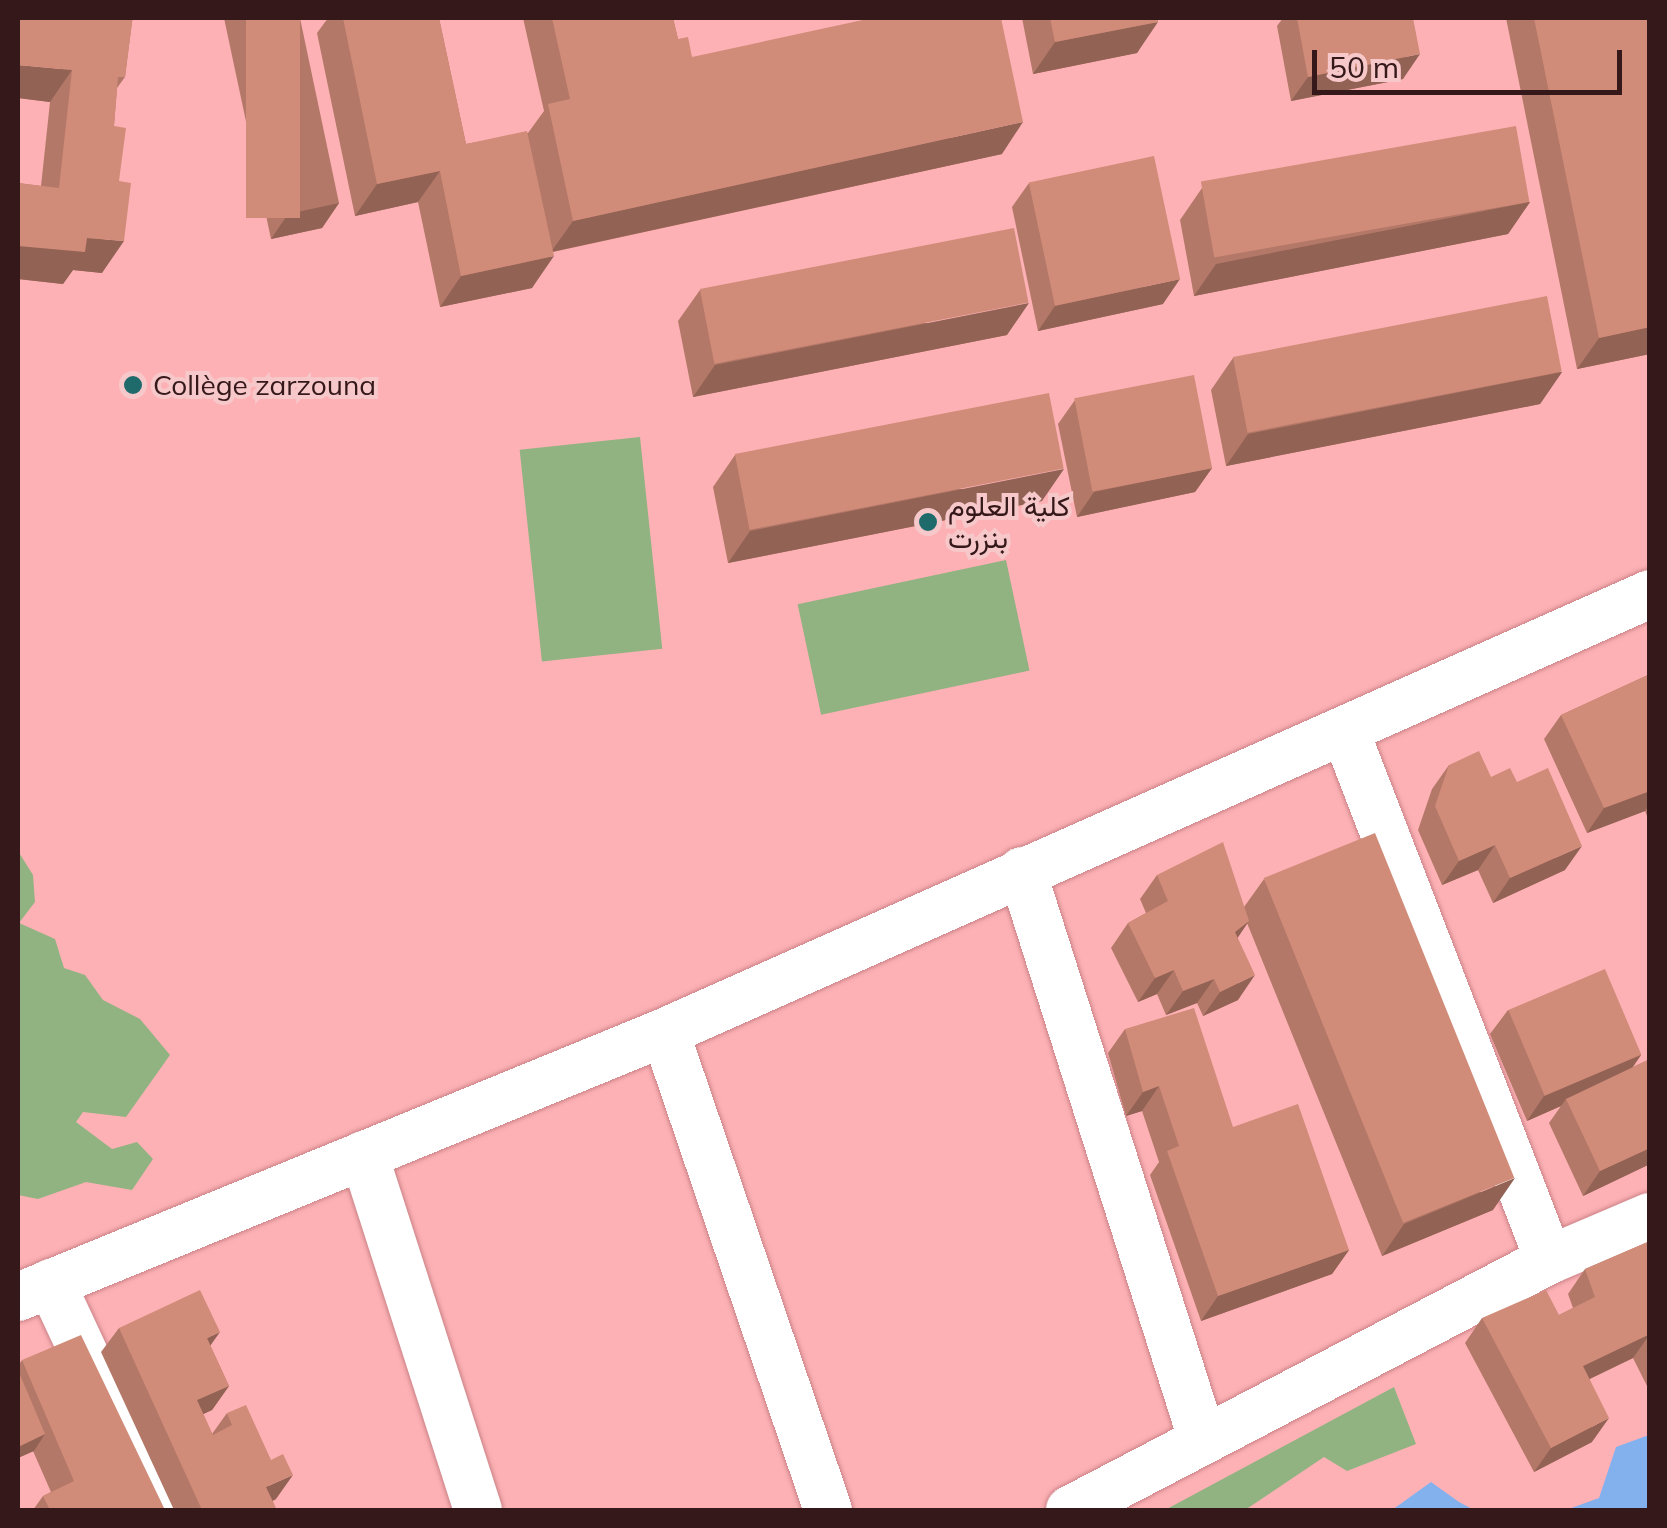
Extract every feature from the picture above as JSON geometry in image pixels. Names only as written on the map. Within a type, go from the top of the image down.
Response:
[{"type":"street","points":[[158,1510],[34,1290],[665,1032],[1650,594]]},
{"type":"street","points":[[1345,730],[1550,1260]]},
{"type":"street","points":[[1022,871],[1202,1438]]},
{"type":"street","points":[[665,1032],[828,1510]]},
{"type":"street","points":[[364,1155],[478,1510]]},
{"type":"street","points":[[1070,1510],[1550,1260],[1650,1218]]},
{"type":"green space","points":[[640,437],[662,649],[542,661],[520,450]]},
{"type":"green space","points":[[1006,560],[1029,671],[821,715],[798,604]]},
{"type":"green space","points":[[18,851],[33,875],[35,902],[19,923],[55,939],[64,968],[85,975],[103,1000],[140,1019],[170,1055],[126,1117],[83,1112],[76,1122],[112,1149],[137,1142],[153,1159],[132,1190],[86,1182],[38,1199],[18,1195]]},
{"type":"green space","points":[[1394,1387],[1416,1444],[1347,1471],[1324,1457],[1245,1510],[1165,1510]]},
{"type":"water","points":[[1649,1435],[1649,1510],[1566,1510],[1599,1498],[1616,1447]]},
{"type":"water","points":[[1431,1482],[1459,1502],[1474,1510],[1392,1510]]},
{"type":"building","points":[[18,18],[134,18],[125,77],[118,77],[114,126],[126,128],[119,181],[131,183],[124,241],[87,238],[85,252],[18,246],[18,183],[59,188],[72,70],[18,65]]},
{"type":"building","points":[[246,18],[300,18],[300,218],[246,218]]},
{"type":"building","points":[[343,18],[439,18],[466,144],[527,131],[554,256],[461,276],[440,171],[377,184]]},
{"type":"building","points":[[552,18],[673,18],[678,39],[688,37],[692,57],[872,18],[1001,18],[1023,122],[573,221],[548,104],[570,99]]},
{"type":"building","points":[[1050,18],[1158,18],[1158,22],[1055,42]]},
{"type":"building","points":[[1297,18],[1413,18],[1420,54],[1308,77]]},
{"type":"building","points":[[1534,18],[1650,18],[1650,327],[1599,338]]},
{"type":"building","points":[[1516,126],[1529,202],[1214,257],[1201,182]]},
{"type":"building","points":[[1154,156],[1180,279],[1055,306],[1029,183]]},
{"type":"building","points":[[1014,228],[1029,303],[714,364],[700,289]]},
{"type":"building","points":[[1547,296],[1562,372],[1248,433],[1233,357]]},
{"type":"building","points":[[1194,375],[1212,468],[1092,492],[1074,398]]},
{"type":"building","points":[[1049,393],[1064,469],[750,530],[735,454]]},
{"type":"building","points":[[1650,674],[1650,791],[1604,808],[1561,715]]},
{"type":"building","points":[[1479,751],[1491,777],[1510,768],[1517,782],[1548,768],[1582,846],[1510,878],[1495,845],[1459,861],[1435,806],[1449,765]]},
{"type":"building","points":[[1375,833],[1514,1178],[1403,1223],[1264,878]]},
{"type":"building","points":[[1223,842],[1249,921],[1235,932],[1255,975],[1220,992],[1214,979],[1183,991],[1174,970],[1155,978],[1128,923],[1168,901],[1157,875]]},
{"type":"building","points":[[1605,969],[1641,1055],[1545,1096],[1508,1010]]},
{"type":"building","points":[[1194,1008],[1233,1127],[1298,1104],[1349,1250],[1218,1296],[1167,1151],[1179,1146],[1159,1086],[1143,1092],[1125,1029]]},
{"type":"building","points":[[1650,1059],[1650,1148],[1600,1171],[1566,1099]]},
{"type":"building","points":[[1650,1241],[1650,1334],[1583,1366],[1609,1418],[1551,1448],[1482,1318],[1546,1290],[1559,1315],[1595,1297],[1585,1269]]},
{"type":"building","points":[[200,1290],[220,1332],[207,1338],[229,1386],[197,1400],[213,1435],[232,1425],[227,1413],[246,1405],[271,1460],[283,1454],[293,1475],[266,1487],[276,1508],[271,1510],[202,1510],[119,1328]]},
{"type":"building","points":[[81,1335],[165,1510],[50,1510],[43,1496],[74,1481],[22,1360]]},
{"type":"building","points":[[18,1370],[45,1434],[18,1447]]},
{"type":"place","name":"Collège zarzouna","points":[[133,385]]},
{"type":"place","name":"كلية العلوم بنزرت","points":[[928,522]]}]
